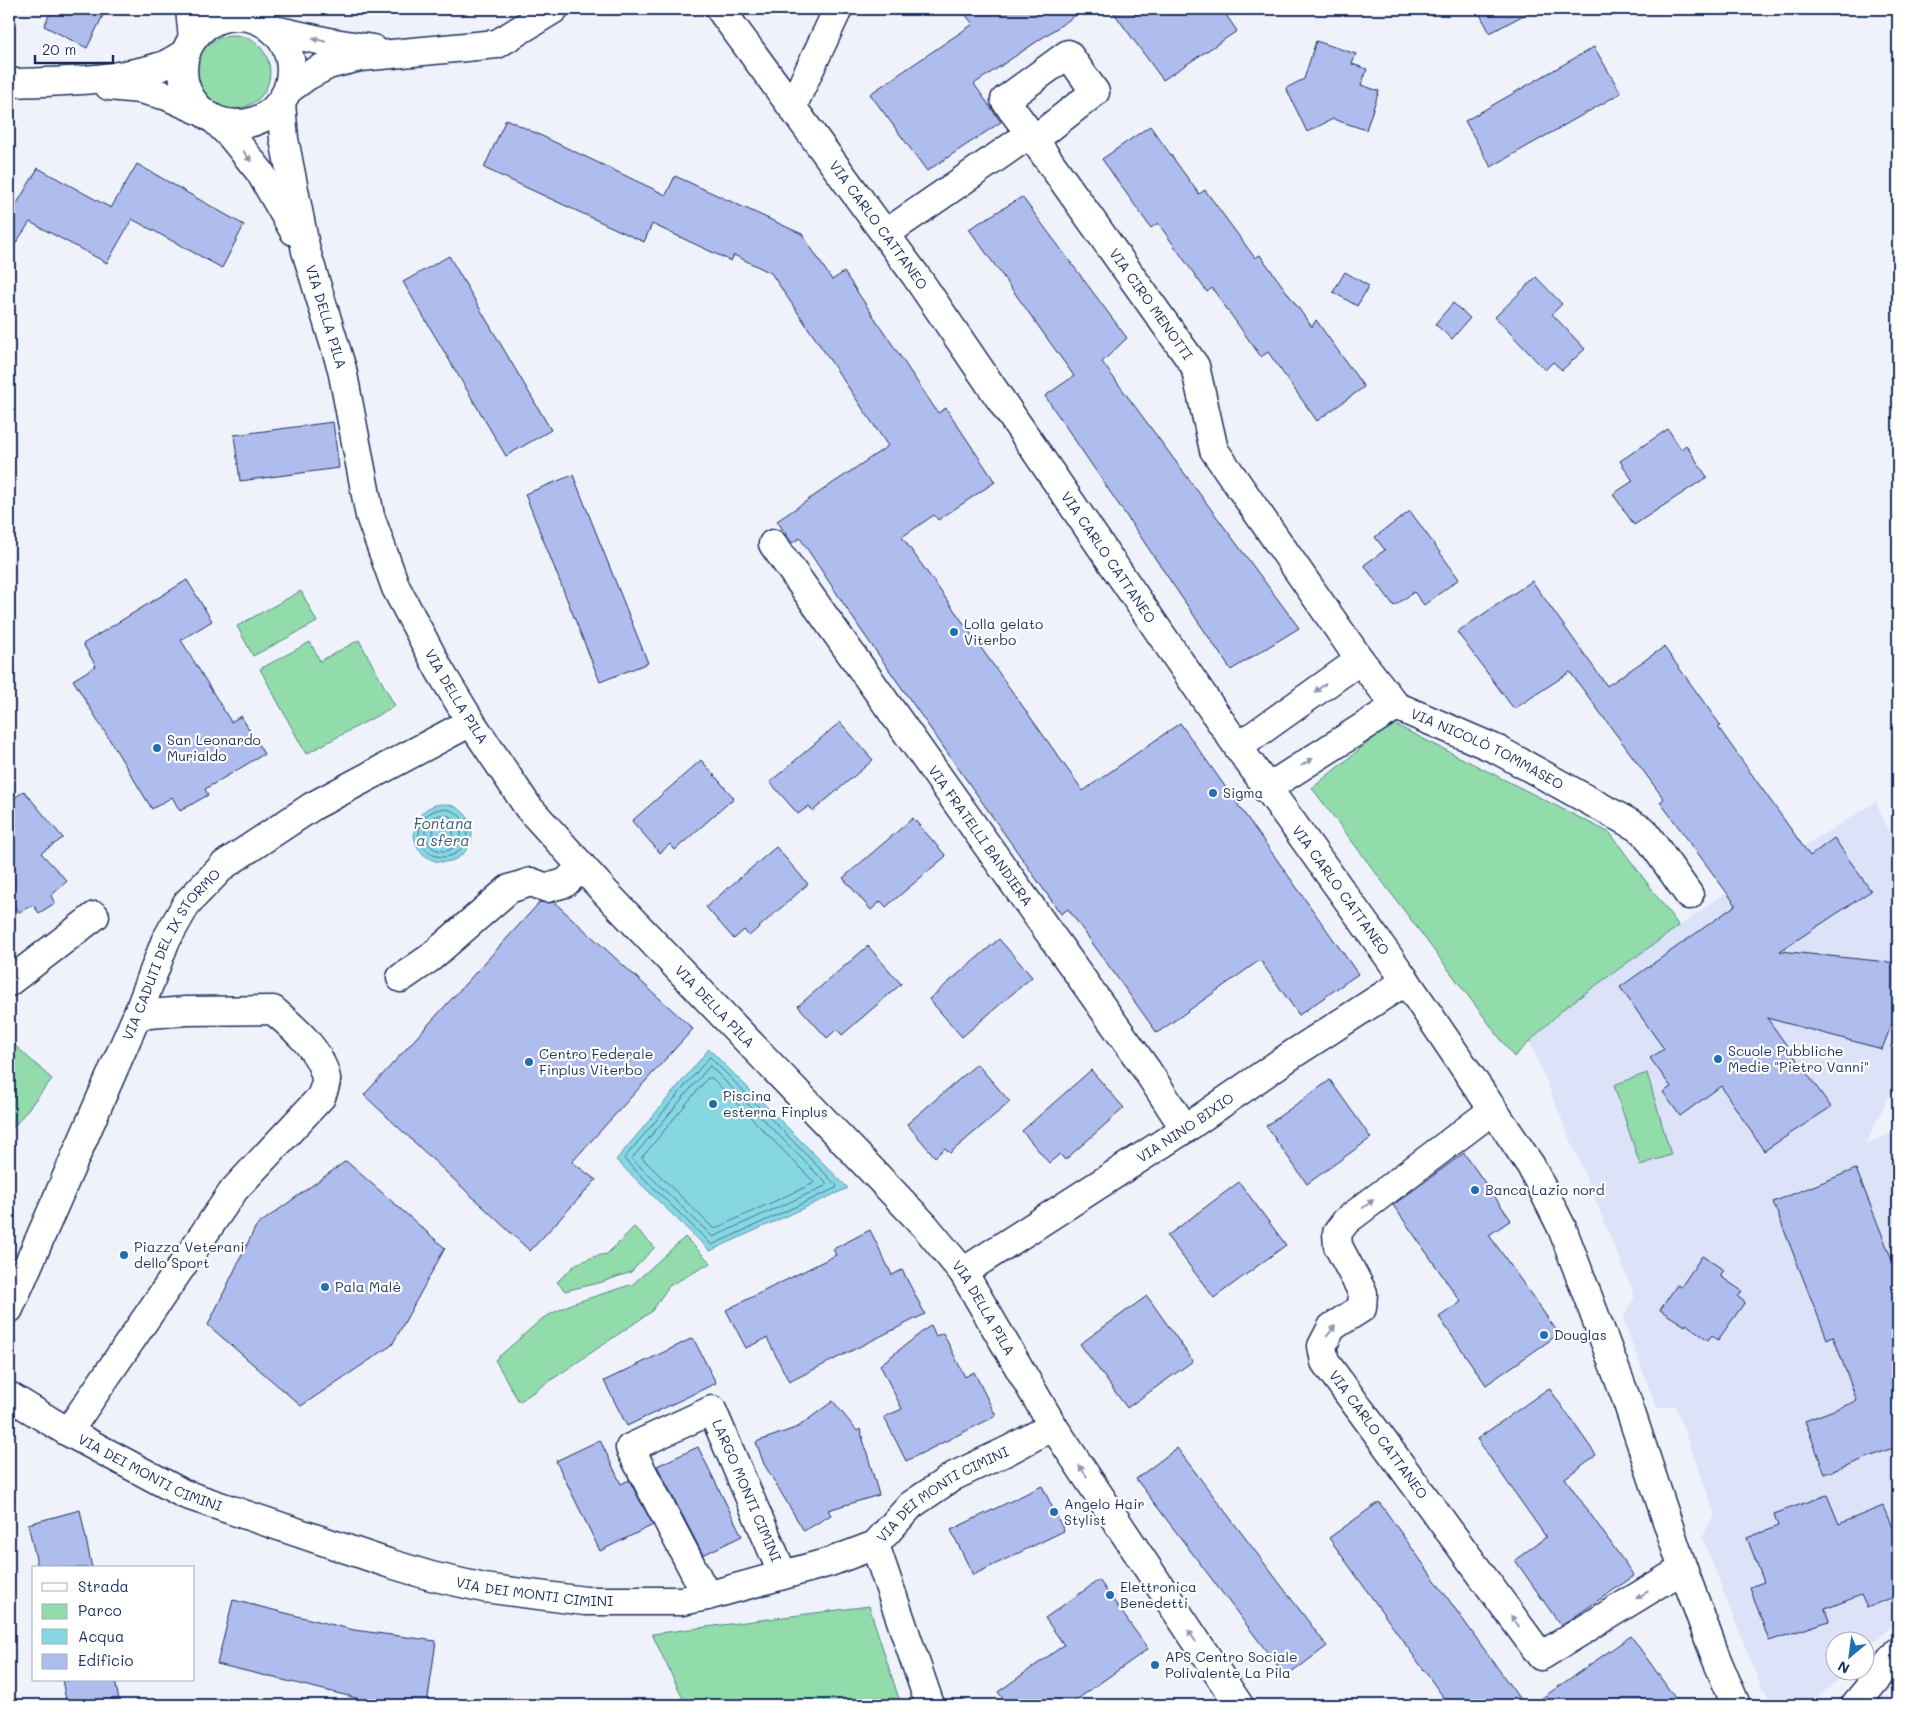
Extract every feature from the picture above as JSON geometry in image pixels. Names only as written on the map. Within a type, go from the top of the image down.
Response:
[{"type":"street","points":[[190,9],[189,46],[183,74],[186,88],[193,101],[209,116]]},
{"type":"street","points":[[9,83],[65,82],[140,89],[167,96],[229,124],[244,124],[258,120],[270,113],[307,76],[328,65],[360,57],[497,44],[554,9]]},
{"type":"street","name":"VIA CARLO CATTANEO","points":[[720,9],[885,234],[1266,789],[1406,981],[1531,1166],[1562,1228],[1626,1398],[1683,1569],[1732,1694]]},
{"type":"street","points":[[792,107],[838,9]]},
{"type":"street","points":[[65,82],[138,72],[164,65],[189,46],[197,33],[208,24],[221,18],[236,16],[256,19],[328,42],[402,53]]},
{"type":"street","points":[[256,19],[288,51],[291,63],[291,77],[284,97]]},
{"type":"street","name":"VIA DELLA PILA","points":[[284,97],[284,139],[306,251],[342,370],[370,516],[396,588],[440,670],[528,807],[582,867],[925,1226],[963,1272],[1053,1426],[1239,1705]]},
{"type":"street","name":"VIA DELLA PILA","points":[[209,116],[232,137],[260,172],[306,251]]},
{"type":"street","name":"VIA CIRO MENOTTI","points":[[885,234],[1032,137],[1195,366],[1214,450],[1360,660],[1396,706]]},
{"type":"street","name":"VIA FRATELLI BANDIERA","points":[[773,544],[1146,1068],[1185,1129]]},
{"type":"street","points":[[1238,747],[1360,660]]},
{"type":"street","name":"VIA NICOLÒ TOMMASEO","points":[[1266,789],[1396,706],[1498,750],[1644,831],[1689,895]]},
{"type":"street","name":"VIA CADUTI DEL IX STORMO","points":[[9,1309],[137,1015],[164,942],[187,903],[224,865],[313,806],[472,722]]},
{"type":"street","points":[[401,978],[430,958],[509,889],[531,882],[547,888],[565,883],[582,867]]},
{"type":"street","points":[[9,982],[95,916]]},
{"type":"street","name":"VIA NINO BIXIO","points":[[963,1272],[1185,1129],[1293,1054],[1406,981]]},
{"type":"street","points":[[68,1432],[234,1190],[321,1097],[327,1080],[320,1061],[302,1035],[273,1010],[186,1011],[137,1015]]},
{"type":"street","name":"VIA CARLO CATTANEO","points":[[1493,1110],[1346,1220],[1337,1233],[1338,1246],[1363,1293],[1362,1308],[1332,1327],[1322,1346],[1325,1362],[1541,1656],[1683,1569]]},
{"type":"street","name":"VIA DEI MONTI CIMINI","points":[[9,1396],[68,1432],[184,1494],[431,1576],[484,1588],[585,1601],[682,1601],[830,1562],[875,1545],[911,1505],[954,1476],[1009,1450],[1053,1426]]},
{"type":"street","name":"LARGO MONTI CIMINI","points":[[706,1596],[630,1448],[712,1410],[783,1575]]},
{"type":"street","points":[[875,1545],[930,1705]]},
{"type":"street","points":[[1856,1703],[1898,1652]]},
{"type":"street","points":[[1732,1694],[1749,1705]]},
{"type":"shaded area","points":[[1876,802],[1898,853],[1898,1076],[1866,1144],[1898,1131],[1898,1620],[1874,1642],[1874,1632],[1824,1632],[1824,1682],[1835,1682],[1809,1704],[1781,1705],[1774,1703],[1761,1687],[1702,1537],[1715,1514],[1675,1405],[1657,1409],[1623,1319],[1635,1296],[1530,1042],[1563,1009],[1717,899]]},
{"type":"green space","points":[[233,35],[247,38],[259,46],[267,58],[270,72],[267,86],[259,98],[247,106],[233,109],[219,106],[207,98],[199,86],[196,72],[199,58],[207,46],[219,38]]},
{"type":"green space","points":[[301,591],[317,622],[253,656],[237,626]]},
{"type":"green space","points":[[359,640],[395,706],[306,754],[260,669],[310,642],[320,661]]},
{"type":"green space","points":[[1392,723],[1610,833],[1679,926],[1563,1009],[1514,1057],[1312,788]]},
{"type":"green space","points":[[9,1040],[52,1079],[9,1133]]},
{"type":"green space","points":[[1647,1073],[1671,1155],[1640,1165],[1614,1085]]},
{"type":"green space","points":[[634,1227],[655,1247],[631,1272],[602,1282],[565,1291],[557,1282],[576,1264],[607,1254]]},
{"type":"green space","points":[[685,1237],[711,1263],[669,1286],[651,1312],[519,1402],[495,1360],[543,1318],[571,1304],[633,1284]]},
{"type":"green space","points":[[869,1606],[901,1705],[686,1705],[652,1634]]},
{"type":"water","name":"Fontana a sfera","points":[[437,804],[449,804],[464,812],[472,827],[472,839],[464,854],[449,862],[437,862],[422,854],[414,839],[414,827],[422,812]]},
{"type":"water","name":"Piscina esterna Finplus","points":[[709,1049],[848,1188],[710,1251],[616,1160]]},
{"type":"building","points":[[52,9],[106,9],[87,48],[44,26]]},
{"type":"building","points":[[961,9],[1085,9],[974,84],[1001,122],[927,171],[870,94],[973,24]]},
{"type":"building","points":[[1111,9],[1222,9],[1237,31],[1163,80]]},
{"type":"building","points":[[1477,9],[1535,9],[1490,33]]},
{"type":"building","points":[[1316,41],[1356,54],[1352,64],[1367,69],[1361,85],[1379,91],[1366,130],[1333,119],[1307,132],[1286,88],[1304,79]]},
{"type":"building","points":[[1594,47],[1621,93],[1491,167],[1465,121]]},
{"type":"building","points":[[506,119],[666,195],[675,176],[802,234],[832,280],[844,272],[938,413],[946,408],[995,482],[938,520],[934,515],[902,537],[1083,791],[1180,723],[1358,974],[1299,1015],[1260,960],[1157,1033],[1068,909],[1061,914],[861,630],[800,538],[792,543],[777,521],[888,446],[771,273],[734,255],[731,261],[652,224],[644,242],[484,168]]},
{"type":"building","points":[[1150,126],[1199,194],[1205,190],[1255,258],[1260,255],[1312,327],[1316,320],[1364,387],[1317,421],[1268,352],[1261,357],[1212,288],[1207,292],[1158,223],[1151,228],[1102,159]]},
{"type":"building","points":[[137,164],[244,225],[222,268],[132,219],[107,263],[30,222],[9,253],[9,217],[38,168],[111,208]]},
{"type":"building","points":[[1022,197],[1127,338],[1102,362],[1299,628],[1231,670],[1045,396],[1074,376],[969,229]]},
{"type":"building","points":[[449,256],[551,430],[506,456],[403,282]]},
{"type":"building","points":[[1345,272],[1369,286],[1357,306],[1333,292]]},
{"type":"building","points":[[1536,277],[1562,304],[1552,314],[1585,349],[1562,370],[1553,362],[1545,370],[1495,317]]},
{"type":"building","points":[[1453,303],[1470,318],[1452,339],[1435,324]]},
{"type":"building","points":[[333,422],[339,468],[240,481],[234,435]]},
{"type":"building","points":[[1668,429],[1681,449],[1686,445],[1707,477],[1634,525],[1613,494],[1633,481],[1620,461]]},
{"type":"building","points":[[573,475],[648,663],[600,682],[525,494]]},
{"type":"building","points":[[1410,511],[1459,579],[1424,605],[1414,592],[1394,606],[1364,565],[1385,550],[1375,537]]},
{"type":"building","points":[[187,580],[212,621],[181,640],[231,722],[241,716],[264,754],[205,789],[208,795],[180,811],[172,797],[152,809],[73,680],[96,666],[83,644]]},
{"type":"building","points":[[1532,581],[1607,686],[1664,647],[1721,726],[1718,727],[1810,856],[1834,838],[1871,891],[1780,951],[1898,963],[1898,1008],[1882,1049],[1767,1018],[1831,1107],[1764,1151],[1721,1086],[1680,1116],[1663,1092],[1671,1087],[1650,1058],[1664,1049],[1620,987],[1736,905],[1660,802],[1664,799],[1570,672],[1514,709],[1457,632]]},
{"type":"building","points":[[840,722],[873,760],[813,811],[809,806],[798,814],[770,782]]},
{"type":"building","points":[[701,760],[734,798],[675,850],[670,844],[660,853],[632,821]]},
{"type":"building","points":[[24,791],[63,838],[41,853],[67,881],[51,896],[55,903],[39,913],[33,905],[19,912],[9,899],[9,802]]},
{"type":"building","points":[[913,818],[946,856],[886,907],[881,901],[871,910],[843,878]]},
{"type":"building","points":[[776,847],[808,884],[749,936],[744,930],[734,939],[706,907]]},
{"type":"building","name":"Centro Federale Finplus Viterbo","points":[[540,902],[554,902],[693,1029],[572,1162],[596,1180],[530,1251],[364,1095]]},
{"type":"building","points":[[999,939],[1032,977],[962,1037],[929,999]]},
{"type":"building","points":[[868,946],[901,984],[842,1035],[837,1029],[827,1038],[798,1006]]},
{"type":"building","points":[[977,1064],[1010,1102],[950,1153],[945,1148],[935,1157],[907,1124]]},
{"type":"building","points":[[1091,1070],[1124,1108],[1065,1160],[1060,1154],[1049,1163],[1022,1131]]},
{"type":"building","points":[[1330,1080],[1371,1138],[1307,1184],[1266,1126]]},
{"type":"building","points":[[1464,1153],[1511,1220],[1489,1235],[1559,1334],[1486,1385],[1439,1317],[1461,1302],[1393,1205]]},
{"type":"building","name":"Pala Malè","points":[[346,1161],[445,1248],[392,1345],[301,1406],[208,1325],[256,1226]]},
{"type":"building","points":[[1856,1169],[1898,1275],[1898,1446],[1825,1474],[1805,1421],[1857,1401],[1833,1336],[1827,1339],[1773,1202]]},
{"type":"building","points":[[1239,1182],[1286,1245],[1214,1298],[1167,1236]]},
{"type":"building","points":[[870,1230],[892,1275],[902,1270],[925,1314],[789,1382],[767,1338],[746,1348],[726,1310],[836,1255],[833,1249]]},
{"type":"building","points":[[1702,1256],[1724,1270],[1720,1276],[1742,1291],[1738,1297],[1745,1302],[1718,1340],[1712,1335],[1708,1340],[1686,1324],[1685,1326],[1660,1310],[1677,1285],[1681,1287]]},
{"type":"building","points":[[1147,1296],[1193,1361],[1127,1408],[1080,1344]]},
{"type":"building","points":[[931,1325],[936,1336],[943,1333],[965,1377],[974,1372],[996,1416],[906,1461],[884,1417],[902,1409],[880,1365]]},
{"type":"building","points":[[693,1338],[716,1383],[627,1426],[604,1381]]},
{"type":"building","points":[[1549,1388],[1596,1455],[1565,1478],[1634,1576],[1561,1626],[1515,1560],[1546,1537],[1477,1439]]},
{"type":"building","points":[[833,1401],[857,1431],[860,1429],[879,1495],[828,1510],[831,1515],[804,1531],[764,1464],[756,1442],[798,1427]]},
{"type":"building","points":[[600,1440],[621,1484],[629,1480],[653,1525],[600,1551],[556,1461]]},
{"type":"building","points":[[698,1447],[742,1536],[703,1555],[657,1466]]},
{"type":"building","points":[[1177,1448],[1327,1646],[1286,1677],[1136,1479]]},
{"type":"building","points":[[1042,1486],[1064,1531],[973,1575],[951,1530]]},
{"type":"building","points":[[1827,1495],[1839,1524],[1883,1506],[1898,1542],[1898,1595],[1867,1608],[1861,1595],[1825,1609],[1829,1621],[1769,1641],[1750,1587],[1764,1582],[1747,1538],[1778,1526],[1774,1514]]},
{"type":"building","points":[[1379,1502],[1524,1705],[1449,1705],[1329,1538]]},
{"type":"building","points":[[80,1510],[92,1566],[38,1566],[28,1524]]},
{"type":"building","points":[[1099,1580],[1148,1649],[1069,1705],[1008,1705],[998,1692],[1064,1645],[1045,1618]]},
{"type":"building","points":[[233,1600],[354,1630],[436,1641],[427,1705],[356,1705],[357,1698],[217,1664]]},
{"type":"building","points":[[1631,1636],[1680,1705],[1532,1705]]},
{"type":"building","points":[[62,1682],[115,1682],[120,1705],[67,1705]]},
{"type":"place","name":"Lolla gelato Viterbo","points":[[954,632]]},
{"type":"place","name":"San Leonardo Murialdo","points":[[157,748]]},
{"type":"place","name":"Sigma","points":[[1213,793]]},
{"type":"place","name":"Scuole Pubbliche Medie \"Pietro Vanni\"","points":[[1718,1059]]},
{"type":"place","name":"Centro Federale Finplus Viterbo","points":[[529,1062]]},
{"type":"place","name":"Piscina esterna Finplus","points":[[713,1104]]},
{"type":"place","name":"Banca Lazio nord","points":[[1475,1190]]},
{"type":"place","name":"Piazza Veterani dello Sport","points":[[124,1255]]},
{"type":"place","name":"Pala Malè","points":[[325,1287]]},
{"type":"place","name":"Douglas","points":[[1544,1335]]},
{"type":"place","name":"Angelo Hair Stylist","points":[[1054,1512]]},
{"type":"place","name":"Elettronica Benedetti","points":[[1110,1595]]},
{"type":"place","name":"APS Centro Sociale Polivalente La Pila","points":[[1155,1665]]}]
